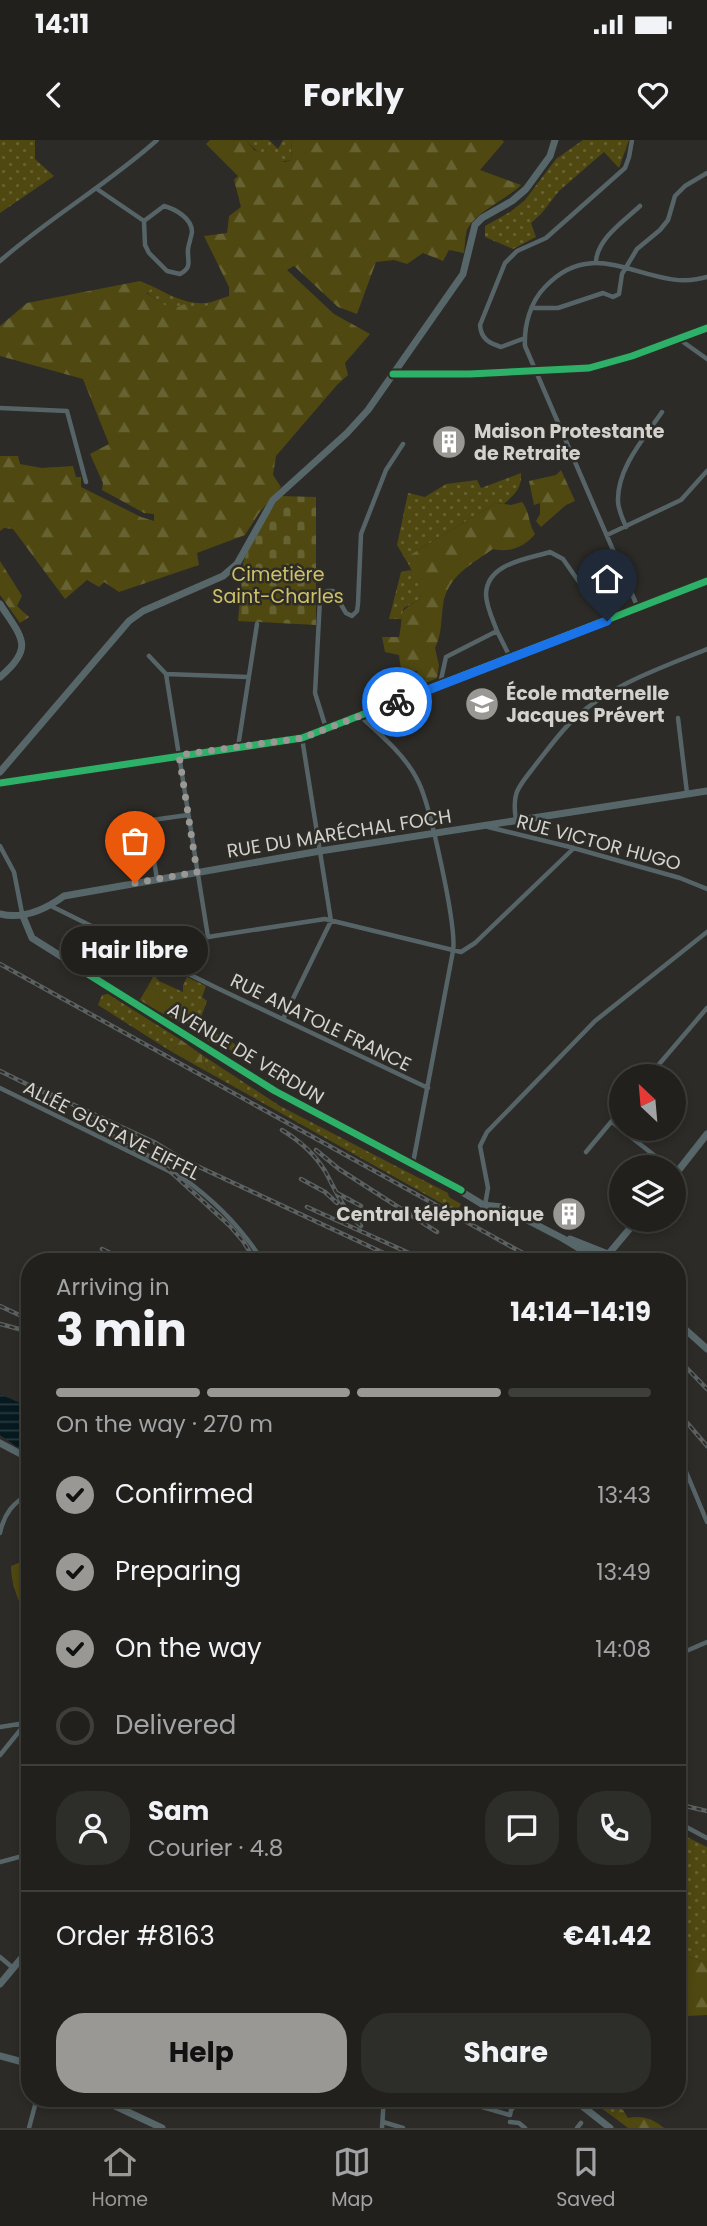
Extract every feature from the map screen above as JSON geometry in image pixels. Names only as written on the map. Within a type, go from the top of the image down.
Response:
[{"type":"main road","points":[[0,772],[129,621],[143,611],[223,576],[237,564],[273,500],[355,425],[393,374],[463,274],[475,225],[526,189],[550,156],[555,140]]},
{"type":"main road","points":[[393,374],[589,369],[707,328]]},
{"type":"main road","points":[[0,783],[302,738],[707,581]]},
{"type":"main road","points":[[0,604],[3,615],[23,640],[21,654],[12,667],[0,677]]},
{"type":"main road","name":"RUE DU MARÉCHAL FOCH","points":[[0,914],[22,914],[51,906],[64,896],[197,872],[707,791]]},
{"type":"main road","name":"AVENUE DE VERDUN","points":[[22,914],[32,938],[275,1091],[412,1165],[474,1203],[502,1207],[587,1253]]},
{"type":"main road","points":[[686,1159],[707,1134]]},
{"type":"main road","points":[[609,1253],[627,1232]]},
{"type":"main road","name":"AVENUE DE VERDUN","points":[[562,1238],[605,1253]]},
{"type":"main road","points":[[686,1330],[707,1350]]},
{"type":"main road","points":[[0,1443],[21,1454]]},
{"type":"main road","points":[[0,1984],[21,1959]]},
{"type":"main road","points":[[0,2056],[21,2062]]},
{"type":"main road","points":[[115,2107],[162,2128]]},
{"type":"main road","points":[[583,2107],[610,2128]]},
{"type":"street","points":[[0,261],[97,189],[157,140]]},
{"type":"street","points":[[525,338],[501,347],[483,338],[480,332],[480,325],[505,263],[517,251],[546,238],[625,167],[632,140]]},
{"type":"street","points":[[532,308],[558,308],[603,293],[613,297],[619,294],[619,284],[625,267],[637,249],[668,220],[675,196],[685,186],[707,173]]},
{"type":"street","points":[[97,189],[144,221]]},
{"type":"street","points":[[164,206],[185,217],[192,232],[186,271],[180,274],[167,271],[149,253],[145,245],[144,221],[164,206]]},
{"type":"street","points":[[596,261],[596,253],[605,239],[640,206]]},
{"type":"street","points":[[638,608],[525,346],[525,338],[537,296],[551,280],[570,268],[596,261],[663,278],[696,280],[707,277]]},
{"type":"street","points":[[678,339],[707,359]]},
{"type":"street","points":[[0,408],[66,411],[86,482]]},
{"type":"street","points":[[626,527],[618,500],[621,483],[633,454],[662,412]]},
{"type":"street","points":[[327,730],[315,692],[320,599],[327,591],[333,591],[346,613],[352,616],[355,614],[358,604],[360,534],[386,470],[403,444]]},
{"type":"street","points":[[607,535],[681,500],[707,471]]},
{"type":"street","points":[[510,658],[497,631],[486,594],[490,581],[506,565],[550,552],[563,559],[590,599],[628,584]]},
{"type":"street","points":[[238,747],[257,624]]},
{"type":"street","points":[[440,685],[446,657],[497,631]]},
{"type":"street","points":[[516,821],[513,804],[516,792],[574,719],[614,689],[707,649]]},
{"type":"street","points":[[149,656],[166,674],[208,937]]},
{"type":"street","points":[[166,674],[248,677]]},
{"type":"street","points":[[377,732],[377,719],[382,707]]},
{"type":"street","points":[[360,716],[412,771],[418,781],[433,834],[453,927],[453,951],[412,1165]]},
{"type":"street","points":[[678,718],[687,794]]},
{"type":"street","points":[[283,1019],[331,921],[302,738]]},
{"type":"street","points":[[157,880],[148,824],[152,820],[188,815]]},
{"type":"street","name":"RUE VICTOR HUGO","points":[[484,826],[574,848],[680,878],[707,889]]},
{"type":"street","points":[[0,846],[14,872],[22,914]]},
{"type":"street","points":[[140,950],[321,920],[461,952],[574,848]]},
{"type":"street","name":"RUE ANATOLE FRANCE","points":[[51,906],[428,1088]]},
{"type":"street","points":[[485,1206],[488,1188],[480,1146],[487,1132],[595,1021],[707,932]]},
{"type":"street","points":[[659,1064],[707,1008]]},
{"type":"street","name":"ALLÉE GUSTAVE EIFFEL","points":[[0,1088],[183,1178],[225,1212],[257,1253]]},
{"type":"street","points":[[586,1152],[609,1125]]},
{"type":"street","points":[[636,1141],[653,1155]]},
{"type":"street","points":[[686,1472],[707,1522]]},
{"type":"street","points":[[0,1533],[7,1513],[21,1498]]},
{"type":"street","points":[[686,1651],[707,1642]]},
{"type":"street","points":[[0,1727],[21,1725]]},
{"type":"street","points":[[0,1755],[21,1732]]},
{"type":"street","points":[[686,1827],[707,1838]]},
{"type":"street","points":[[0,1862],[21,1856]]},
{"type":"street","points":[[0,1957],[13,1968]]},
{"type":"street","points":[[29,2128],[35,2107]]},
{"type":"street","points":[[384,2107],[383,2125],[403,2128]]},
{"type":"street","points":[[482,2107],[510,2115]]},
{"type":"street","points":[[512,2128],[510,2110],[513,2107]]},
{"type":"street","points":[[510,2122],[519,2123],[525,2128]]},
{"type":"street","points":[[576,2128],[581,2123]]},
{"type":"green space","points":[[0,140],[35,140],[35,159],[54,176],[0,213]]},
{"type":"green space","points":[[210,140],[246,140],[254,150],[285,162],[291,160],[292,140],[502,140],[504,142],[480,170],[521,185],[471,224],[466,232],[464,253],[449,250],[443,261],[423,253],[407,264],[394,260],[376,262],[357,314],[338,307],[294,266],[287,270],[334,314],[370,334],[345,363],[348,375],[276,456],[273,475],[281,487],[245,535],[197,553],[199,565],[119,592],[104,582],[99,587],[87,580],[65,599],[13,529],[4,528],[0,531],[0,456],[18,456],[20,464],[42,468],[73,466],[76,477],[81,477],[81,487],[141,517],[154,521],[154,514],[144,513],[102,490],[103,483],[90,454],[109,444],[83,379],[0,356],[0,326],[27,303],[140,281],[154,287],[146,293],[169,307],[184,304],[203,310],[211,302],[229,296],[229,287],[204,236],[227,233],[229,216],[241,207],[234,180],[238,176],[206,144]]},
{"type":"green space","points":[[246,140],[269,140],[278,149],[283,140],[292,140],[291,160],[278,161],[266,156]]},
{"type":"green space","points":[[583,140],[629,140],[619,168],[604,152],[559,191],[531,223],[536,237],[513,249],[485,237],[485,226],[525,200],[556,159]]},
{"type":"green space","points":[[154,287],[189,302],[211,302],[203,310],[169,309],[146,292]]},
{"type":"green space","points":[[561,470],[575,501],[566,505],[541,527],[536,521],[540,514],[540,503],[534,505],[529,481],[556,475]]},
{"type":"green space","points":[[521,473],[517,490],[504,504],[496,503],[410,555],[410,567],[397,545],[408,493],[425,497],[446,484],[477,480],[481,488]]},
{"type":"green space","name":"Cimetière Saint-Charles","points":[[280,496],[316,497],[316,625],[238,621],[243,563],[250,544]]},
{"type":"green space","points":[[522,502],[535,534],[516,548],[493,549],[455,578],[445,595],[435,648],[439,665],[437,678],[414,688],[418,680],[417,671],[401,669],[399,655],[385,652],[382,637],[399,637],[402,614],[420,599],[421,589],[411,571],[410,555],[496,503],[511,505]]},
{"type":"green space","points":[[0,561],[22,596],[17,606],[29,617],[20,623],[0,595]]},
{"type":"green space","points":[[410,570],[421,587],[420,599],[404,608],[401,619],[389,619],[401,572]]},
{"type":"green space","points":[[154,975],[159,981],[183,992],[187,977],[206,986],[202,997],[207,1001],[200,1020],[235,1044],[239,1048],[237,1053],[208,1041],[204,1034],[188,1025],[196,1026],[194,1018],[172,1008],[155,990],[147,988]]},
{"type":"green space","points":[[147,988],[155,990],[170,1007],[198,1022],[196,1026],[177,1021],[139,1001]]},
{"type":"green space","points":[[108,994],[181,1040],[172,1052],[98,1005],[102,995]]},
{"type":"green space","points":[[181,1040],[202,1055],[202,1061],[208,1068],[206,1071],[172,1052]]},
{"type":"green space","points":[[202,1055],[280,1106],[448,1193],[449,1197],[461,1204],[457,1212],[206,1071],[208,1068],[202,1061]]},
{"type":"green space","points":[[21,1562],[21,1604],[14,1585],[11,1566]]},
{"type":"green space","points":[[686,1836],[707,1847],[707,1963],[686,1956]]},
{"type":"green space","points":[[686,1956],[707,1963],[707,2015],[686,2017]]},
{"type":"green space","points":[[600,2107],[622,2107],[623,2110],[614,2112],[615,2118]]},
{"type":"green space","points":[[617,2109],[623,2110],[628,2118],[648,2118],[664,2128],[628,2128],[615,2118],[614,2112]]},
{"type":"water","points":[[0,1394],[21,1403],[21,1450],[0,1435]]},
{"type":"railway","points":[[0,964],[523,1253]]},
{"type":"railway","points":[[0,1071],[55,1098]]},
{"type":"railway","points":[[46,1092],[384,1253]]},
{"type":"railway","points":[[81,1116],[127,1145],[159,1161],[230,1226],[250,1253]]},
{"type":"railway","points":[[282,1130],[301,1143],[316,1159],[345,1207],[361,1226]]},
{"type":"railway","points":[[316,1150],[339,1169],[437,1232]]},
{"type":"railway","points":[[301,1179],[325,1192],[337,1203]]},
{"type":"railway","points":[[337,1193],[361,1206]]},
{"type":"railway","points":[[307,1207],[409,1253]]},
{"type":"railway","points":[[102,1249],[110,1253]]},
{"type":"railway","points":[[0,1306],[21,1316]]},
{"type":"railway","points":[[0,1324],[21,1330]]},
{"type":"railway","points":[[686,1367],[707,1389]]},
{"type":"railway","points":[[686,1422],[707,1446]]},
{"type":"railway","points":[[686,1806],[707,1811]]},
{"type":"cycle path","points":[[393,374],[470,374],[589,368],[632,356],[707,328]]},
{"type":"cycle path","points":[[0,783],[302,738],[707,581]]},
{"type":"cycle path","points":[[67,961],[275,1091],[461,1190]]},
{"type":"way so far","points":[[135,883],[197,872],[179,755],[302,738],[397,702]]},
{"type":"place","name":"Maison Protestante de Retraite","points":[[449,442]]},
{"type":"place","name":"École maternelle Jacques Prévert","points":[[482,704]]},
{"type":"place","name":"Hair libre","points":[[135,883]]},
{"type":"place","name":"Central téléphonique","points":[[569,1214]]},
{"type":"route","points":[[397,702],[607,621]]}]
